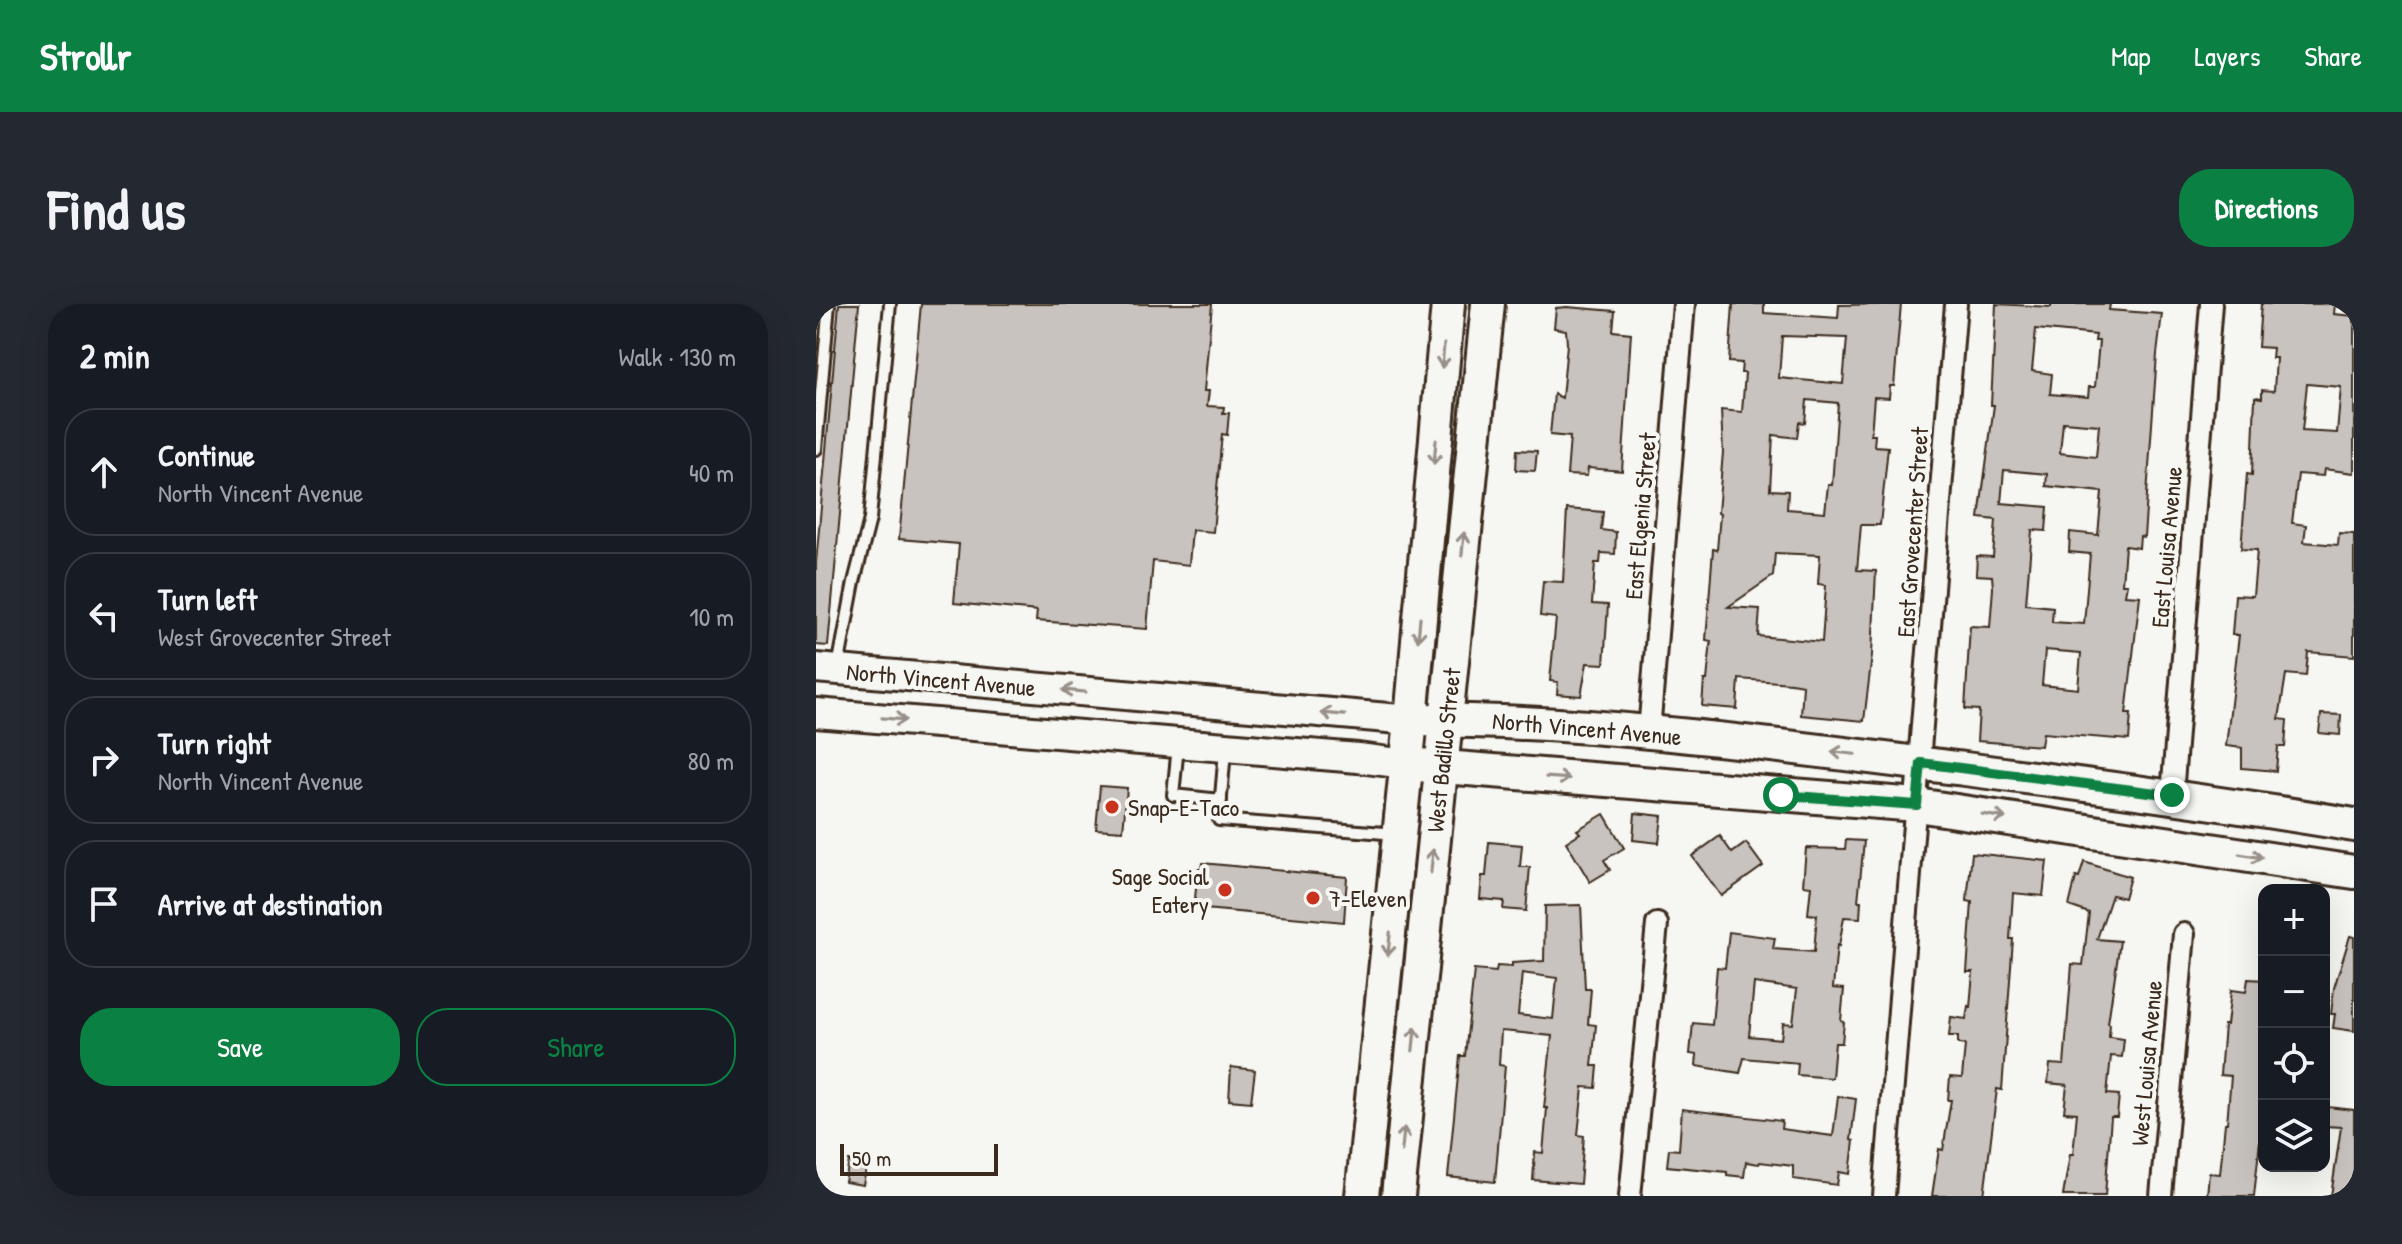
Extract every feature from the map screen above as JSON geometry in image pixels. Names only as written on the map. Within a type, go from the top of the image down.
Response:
[{"type":"main road","name":"West Badillo Street","points":[[1362,1196],[1411,720],[1448,304]]},
{"type":"main road","name":"West Badillo Street","points":[[1398,1196],[1488,304]]},
{"type":"main road","name":"North Vincent Avenue","points":[[1411,720],[1491,720],[1649,732],[2172,795],[2354,825]]},
{"type":"main road","name":"North Vincent Avenue","points":[[1406,764],[1917,805],[2354,872]]},
{"type":"street","name":"East Elgenia Street","points":[[1649,732],[1684,304]]},
{"type":"street","name":"East Grovecenter Street","points":[[1884,1196],[1956,304]]},
{"type":"street","name":"East Louisa Avenue","points":[[2172,795],[2211,304]]},
{"type":"street","name":"North Vincent Avenue","points":[[827,668],[1411,720]]},
{"type":"street","name":"North Vincent Avenue","points":[[816,713],[1406,764]]},
{"type":"street","points":[[1630,1196],[1657,924]]},
{"type":"street","name":"West Louisa Avenue","points":[[2161,1196],[2184,934]]},
{"type":"lane","points":[[816,449],[829,304]]},
{"type":"lane","points":[[827,668],[870,519],[890,304]]},
{"type":"lane","points":[[1178,743],[1173,795],[1221,800]]},
{"type":"lane","points":[[1225,747],[1219,820],[1399,834]]},
{"type":"building","points":[[839,304],[859,304],[828,646],[816,645],[816,563]]},
{"type":"building","points":[[921,304],[1212,304],[1204,391],[1209,391],[1207,406],[1224,407],[1223,413],[1229,413],[1227,435],[1222,434],[1213,532],[1192,530],[1189,565],[1153,561],[1147,629],[1036,621],[1037,611],[954,603],[959,544],[899,539]]},
{"type":"building","points":[[1733,304],[1764,304],[1764,313],[1838,318],[1839,305],[1901,304],[1894,386],[1890,386],[1889,398],[1874,397],[1871,435],[1875,435],[1874,446],[1888,447],[1880,525],[1861,525],[1857,570],[1876,571],[1872,655],[1864,721],[1801,715],[1803,685],[1791,683],[1739,679],[1737,709],[1702,706],[1711,641],[1706,640],[1713,549],[1717,550],[1720,514],[1723,452],[1721,410],[1742,412],[1745,373],[1741,373],[1742,363],[1729,362]],"holes":[[[1782,336],[1847,338],[1843,384],[1779,378]],[[1807,400],[1838,403],[1832,485],[1828,485],[1825,512],[1787,509],[1788,491],[1770,490],[1773,435],[1797,438],[1799,422],[1805,423]],[[1775,553],[1820,555],[1818,584],[1826,585],[1822,642],[1758,636],[1760,609],[1728,607],[1773,576]]]},
{"type":"building","points":[[1996,304],[2051,307],[2051,304],[2110,304],[2109,310],[2162,314],[2144,537],[2140,536],[2139,548],[2125,546],[2122,584],[2127,584],[2125,595],[2140,596],[2126,714],[2131,714],[2129,740],[2043,733],[2041,746],[1977,741],[1979,710],[1965,709],[1970,626],[1990,627],[1992,576],[1976,575],[1977,556],[1993,557],[1996,520],[1979,518],[1994,405],[1991,405]],"holes":[[[2036,329],[2096,335],[2095,341],[2099,341],[2095,387],[2089,387],[2088,397],[2050,394],[2052,374],[2032,371]],[[2063,422],[2099,425],[2096,457],[2060,453]],[[2004,470],[2047,474],[2046,486],[2102,492],[2098,535],[2070,532],[2069,552],[2090,554],[2084,624],[2052,622],[2053,607],[2026,604],[2032,530],[2046,531],[2048,507],[2001,503]],[[2045,650],[2081,653],[2078,689],[2042,685]]]},
{"type":"building","points":[[2261,304],[2335,304],[2334,314],[2354,316],[2354,473],[2324,469],[2323,476],[2298,474],[2292,523],[2306,525],[2304,542],[2338,545],[2339,533],[2354,534],[2354,656],[2308,652],[2306,676],[2286,674],[2279,719],[2287,720],[2285,747],[2278,747],[2276,771],[2242,768],[2242,748],[2226,746],[2239,635],[2232,635],[2235,595],[2253,596],[2257,550],[2241,549],[2247,474],[2252,475],[2255,397],[2262,398],[2262,390],[2274,391],[2276,358],[2272,358],[2273,348],[2258,347]],"holes":[[[2307,384],[2341,387],[2337,433],[2302,431]]]},
{"type":"building","points":[[1556,308],[1615,311],[1613,331],[1631,333],[1622,471],[1588,468],[1587,476],[1567,475],[1570,437],[1550,435],[1554,394],[1562,398],[1567,344],[1566,330],[1554,328]]},
{"type":"building","points":[[1517,450],[1537,451],[1535,471],[1516,470]]},
{"type":"building","points":[[1567,509],[1603,512],[1601,530],[1616,532],[1615,554],[1601,553],[1600,563],[1595,563],[1592,604],[1608,605],[1604,664],[1587,663],[1581,696],[1557,694],[1558,682],[1550,681],[1556,618],[1540,616],[1543,581],[1563,582]]},
{"type":"building","points":[[2321,714],[2341,715],[2340,735],[2319,733]]},
{"type":"building","name":"Snap-E-Taco","points":[[1100,786],[1127,788],[1123,831],[1096,829]]},
{"type":"building","points":[[1635,813],[1662,816],[1659,843],[1633,840]]},
{"type":"building","points":[[1604,814],[1624,848],[1604,860],[1610,870],[1590,882],[1566,842],[1580,833],[1577,830]]},
{"type":"building","points":[[1720,836],[1732,853],[1746,843],[1763,866],[1721,896],[1692,856]]},
{"type":"building","points":[[1846,840],[1864,841],[1858,901],[1861,901],[1860,918],[1844,917],[1837,945],[1833,988],[1844,989],[1841,1021],[1844,1022],[1842,1043],[1835,1043],[1832,1078],[1797,1075],[1798,1063],[1744,1058],[1740,1073],[1696,1066],[1697,1055],[1690,1054],[1693,1023],[1712,1025],[1717,967],[1725,968],[1729,932],[1775,938],[1773,949],[1814,952],[1817,915],[1808,914],[1811,886],[1803,885],[1806,848],[1845,849]],"holes":[[[1754,983],[1797,989],[1793,1024],[1783,1023],[1781,1039],[1749,1036]]]},
{"type":"building","points":[[1489,842],[1522,845],[1520,867],[1530,867],[1526,911],[1503,909],[1504,901],[1480,899]]},
{"type":"building","points":[[1972,853],[2047,861],[2043,896],[2013,893],[2010,939],[2013,939],[2002,1090],[1997,1089],[1984,1196],[1932,1196],[1951,1100],[1948,1100],[1950,1077],[1962,1078],[1965,1045],[1958,1044],[1958,1036],[1949,1036],[1951,1017],[1966,1019],[1970,1007],[1973,972],[1967,972],[1972,902],[1967,901]]},
{"type":"building","points":[[2084,862],[2130,877],[2124,898],[2112,895],[2097,939],[2120,941],[2108,1023],[2109,1037],[2124,1039],[2122,1057],[2111,1056],[2107,1094],[2119,1095],[2117,1117],[2111,1117],[2105,1196],[2063,1196],[2070,1154],[2073,1154],[2077,1113],[2064,1112],[2067,1085],[2048,1083],[2050,1064],[2064,1065],[2072,964],[2083,965],[2089,913],[2069,906],[2076,877],[2079,878]]},
{"type":"building","points":[[1202,863],[1347,877],[1344,922],[1194,908],[1198,869],[1201,869]]},
{"type":"building","points":[[1581,905],[1585,989],[1591,989],[1588,1024],[1596,1025],[1592,1066],[1598,1066],[1596,1088],[1583,1087],[1578,1135],[1584,1136],[1580,1184],[1533,1180],[1535,1152],[1543,1153],[1547,1108],[1544,1108],[1552,1036],[1501,1031],[1499,1065],[1505,1066],[1495,1182],[1448,1177],[1460,1056],[1465,1056],[1474,970],[1496,972],[1497,966],[1512,967],[1512,963],[1544,961],[1545,906]],"holes":[[[1522,973],[1557,978],[1553,1019],[1518,1015]]]},
{"type":"building","points":[[2350,936],[2354,937],[2354,1031],[2333,1028],[2335,1014],[2331,1014],[2334,988]]},
{"type":"building","points":[[2248,979],[2258,980],[2258,1159],[2254,1196],[2207,1196],[2209,1173],[2220,1174],[2227,1123],[2231,1076],[2220,1075],[2224,1025],[2227,1025],[2231,990],[2246,992]]},
{"type":"building","points":[[1231,1067],[1255,1070],[1251,1102],[1229,1100]]},
{"type":"building","points":[[1838,1096],[1856,1099],[1850,1174],[1839,1172],[1837,1185],[1793,1179],[1793,1166],[1760,1162],[1746,1162],[1744,1177],[1727,1175],[1727,1172],[1667,1166],[1669,1149],[1679,1150],[1682,1109],[1782,1121],[1781,1129],[1833,1136]]},
{"type":"building","points":[[2330,1107],[2354,1110],[2354,1196],[2331,1196],[2341,1127],[2330,1126]]},
{"type":"building","points":[[849,1161],[867,1164],[863,1185],[845,1182]]},
{"type":"place","name":"Snap-E-Taco","points":[[1112,807]]},
{"type":"place","name":"Sage Social Eatery","points":[[1225,890]]},
{"type":"place","name":"7-Eleven","points":[[1313,898]]},
{"type":"route","points":[[1781,795],[1917,805],[1921,763],[2172,795]]}]
